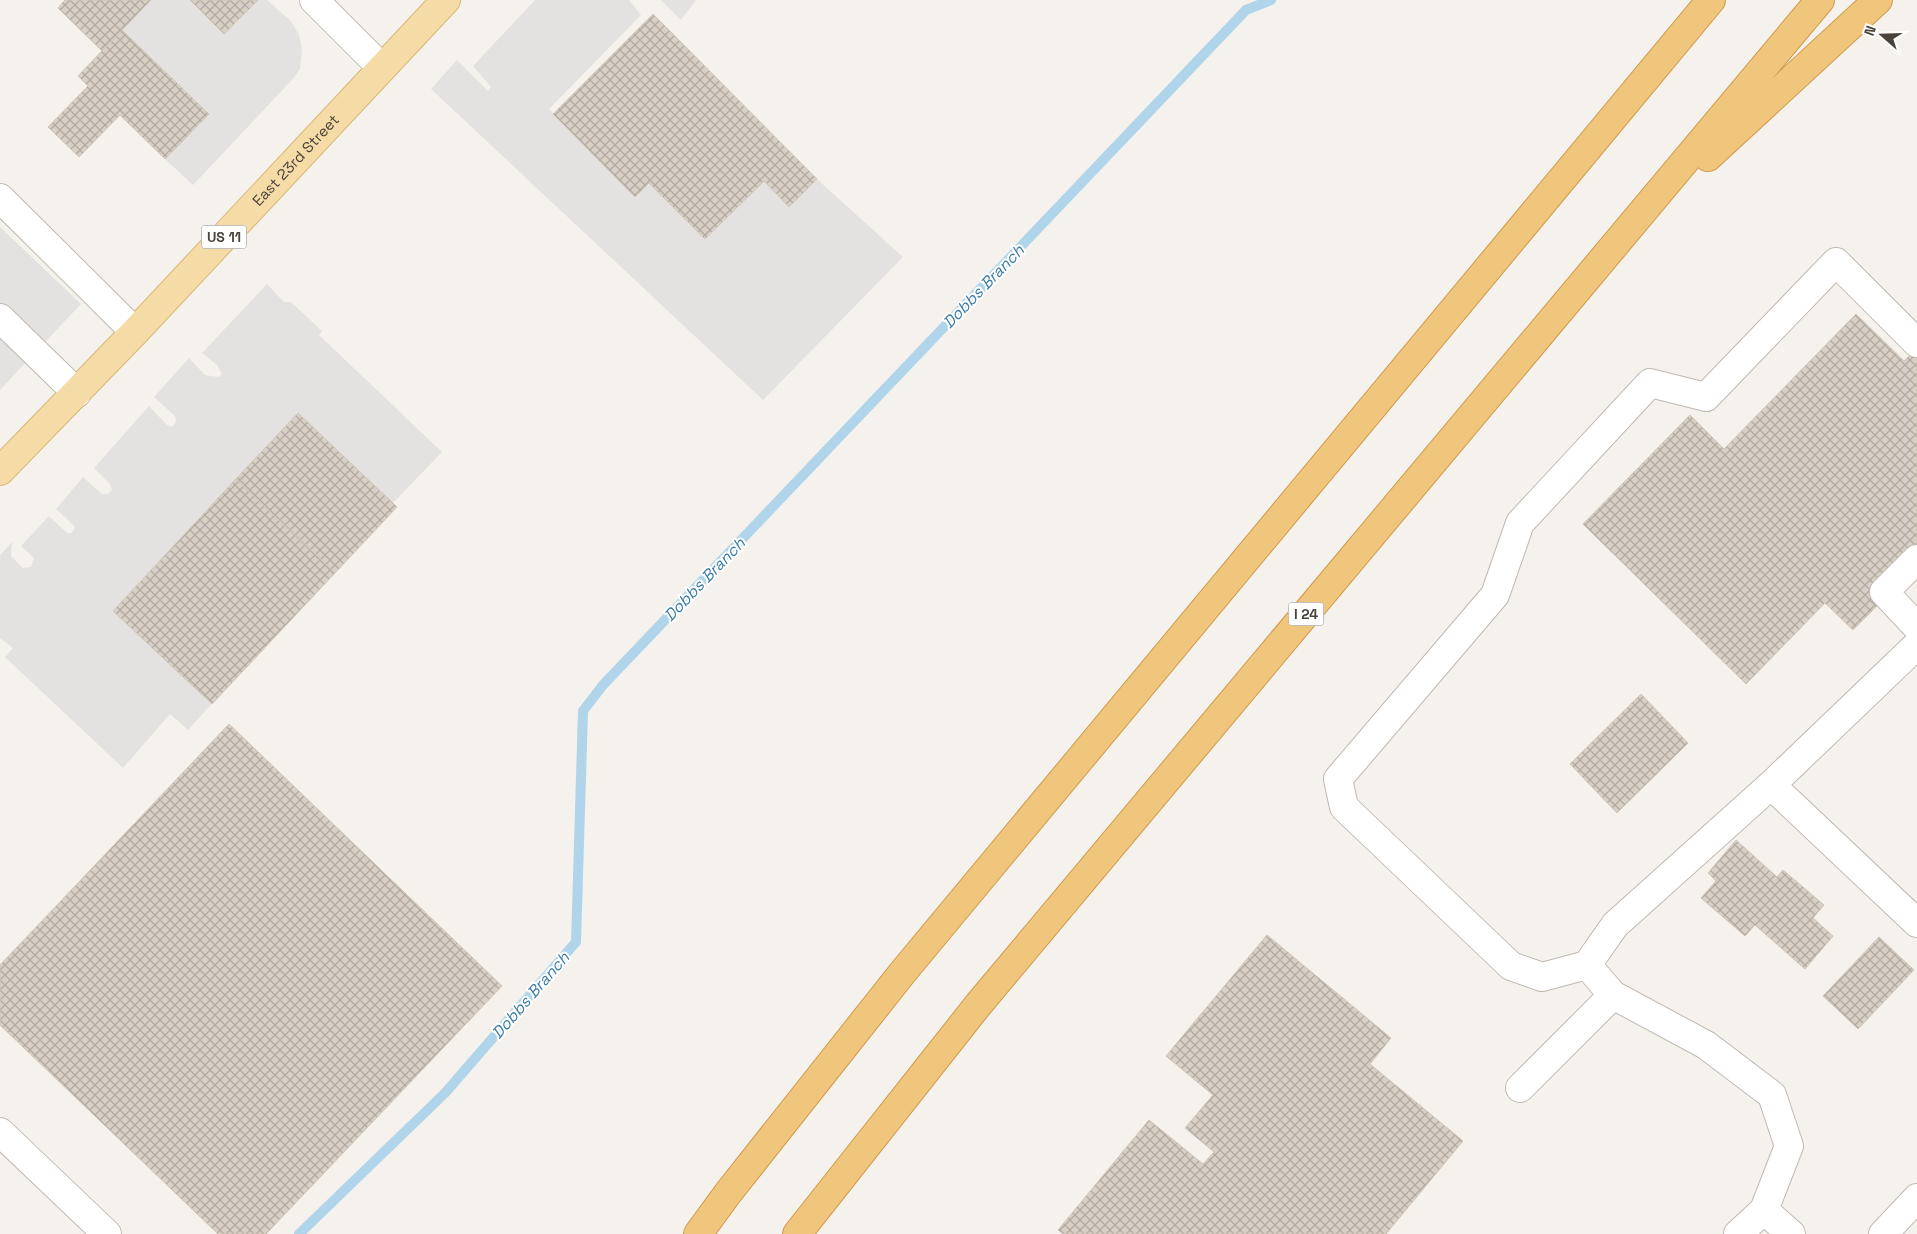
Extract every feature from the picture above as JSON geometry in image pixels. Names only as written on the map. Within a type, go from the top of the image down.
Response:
[{"type":"highway","points":[[698,1234],[728,1193],[903,972],[1711,0]]},
{"type":"highway","name":"I 24","points":[[797,1234],[978,1004],[1630,229],[1820,0]]},
{"type":"highway","points":[[1630,229],[1878,0]]},
{"type":"main road","name":"East 23rd Street","points":[[0,471],[135,332],[446,0]]},
{"type":"street","points":[[314,0],[382,68]]},
{"type":"street","points":[[0,198],[135,332]]},
{"type":"street","points":[[1917,343],[1836,262],[1706,397],[1650,383],[1520,523],[1495,595],[1338,779],[1344,806],[1511,966],[1542,977],[1587,965],[1615,925],[1770,785],[1917,645]]},
{"type":"street","points":[[0,318],[77,393]]},
{"type":"street","points":[[1917,559],[1884,592],[1917,627]]},
{"type":"street","points":[[1770,785],[1917,923]]},
{"type":"street","points":[[1587,965],[1613,995],[1706,1044],[1772,1095],[1789,1146],[1764,1210],[1738,1234]]},
{"type":"street","points":[[1520,1088],[1613,995]]},
{"type":"street","points":[[0,1132],[107,1234]]},
{"type":"street","points":[[1883,1234],[1917,1198]]},
{"type":"street","points":[[1764,1210],[1791,1234]]},
{"type":"shaded area","points":[[151,0],[267,0],[291,21],[299,35],[302,50],[300,69],[293,79],[193,185],[165,159],[209,113],[122,30]]},
{"type":"shaded area","points":[[535,0],[629,0],[641,15],[549,109],[635,197],[649,183],[705,239],[764,181],[789,207],[817,179],[903,257],[763,400],[431,89],[457,60],[488,91],[491,87],[473,66]]},
{"type":"shaded area","points":[[661,0],[696,0],[681,20]]},
{"type":"shaded area","points":[[0,227],[81,304],[0,390]]},
{"type":"shaded area","points":[[267,284],[284,302],[291,302],[322,331],[319,335],[442,452],[393,503],[298,414],[114,611],[212,704],[188,730],[170,714],[123,768],[5,657],[13,648],[0,638],[0,555],[12,542],[11,556],[23,568],[31,567],[34,558],[21,546],[49,516],[67,533],[71,533],[75,528],[56,509],[83,477],[102,494],[108,494],[112,490],[110,484],[94,468],[149,406],[167,425],[172,427],[176,422],[175,416],[154,397],[189,358],[205,375],[218,377],[222,374],[217,365],[202,353]]},
{"type":"building","points":[[65,0],[151,0],[102,51],[58,8]]},
{"type":"building","points":[[190,0],[258,0],[224,34]]},
{"type":"building","points":[[653,14],[817,179],[789,207],[764,181],[705,239],[649,183],[635,197],[553,114]]},
{"type":"building","points":[[122,30],[209,114],[165,159],[120,115],[79,157],[48,127],[88,86],[78,76]]},
{"type":"building","points":[[1856,314],[1904,361],[1915,350],[1917,352],[1917,544],[1871,591],[1881,602],[1853,630],[1825,603],[1746,684],[1583,524],[1690,415],[1724,449]]},
{"type":"building","points":[[298,413],[397,507],[335,573],[236,479]]},
{"type":"building","points":[[236,479],[335,573],[212,704],[113,611]]},
{"type":"building","points":[[1641,694],[1688,743],[1617,813],[1570,764]]},
{"type":"building","points":[[229,724],[502,986],[266,1234],[218,1234],[0,1025],[0,965]]},
{"type":"building","points":[[1736,840],[1777,877],[1783,870],[1824,905],[1813,918],[1833,936],[1805,969],[1755,925],[1745,936],[1701,898],[1716,881],[1708,873]]},
{"type":"building","points":[[1267,935],[1391,1038],[1370,1064],[1463,1141],[1386,1234],[1063,1234],[1058,1230],[1149,1120],[1203,1164],[1214,1152],[1185,1128],[1213,1095],[1166,1056]]},
{"type":"building","points":[[1879,937],[1914,970],[1858,1029],[1823,996]]},
{"type":"waterway","name":"Dobbs Branch","points":[[299,1234],[445,1093],[576,942],[583,711],[603,685],[1246,10],[1271,0]]}]
